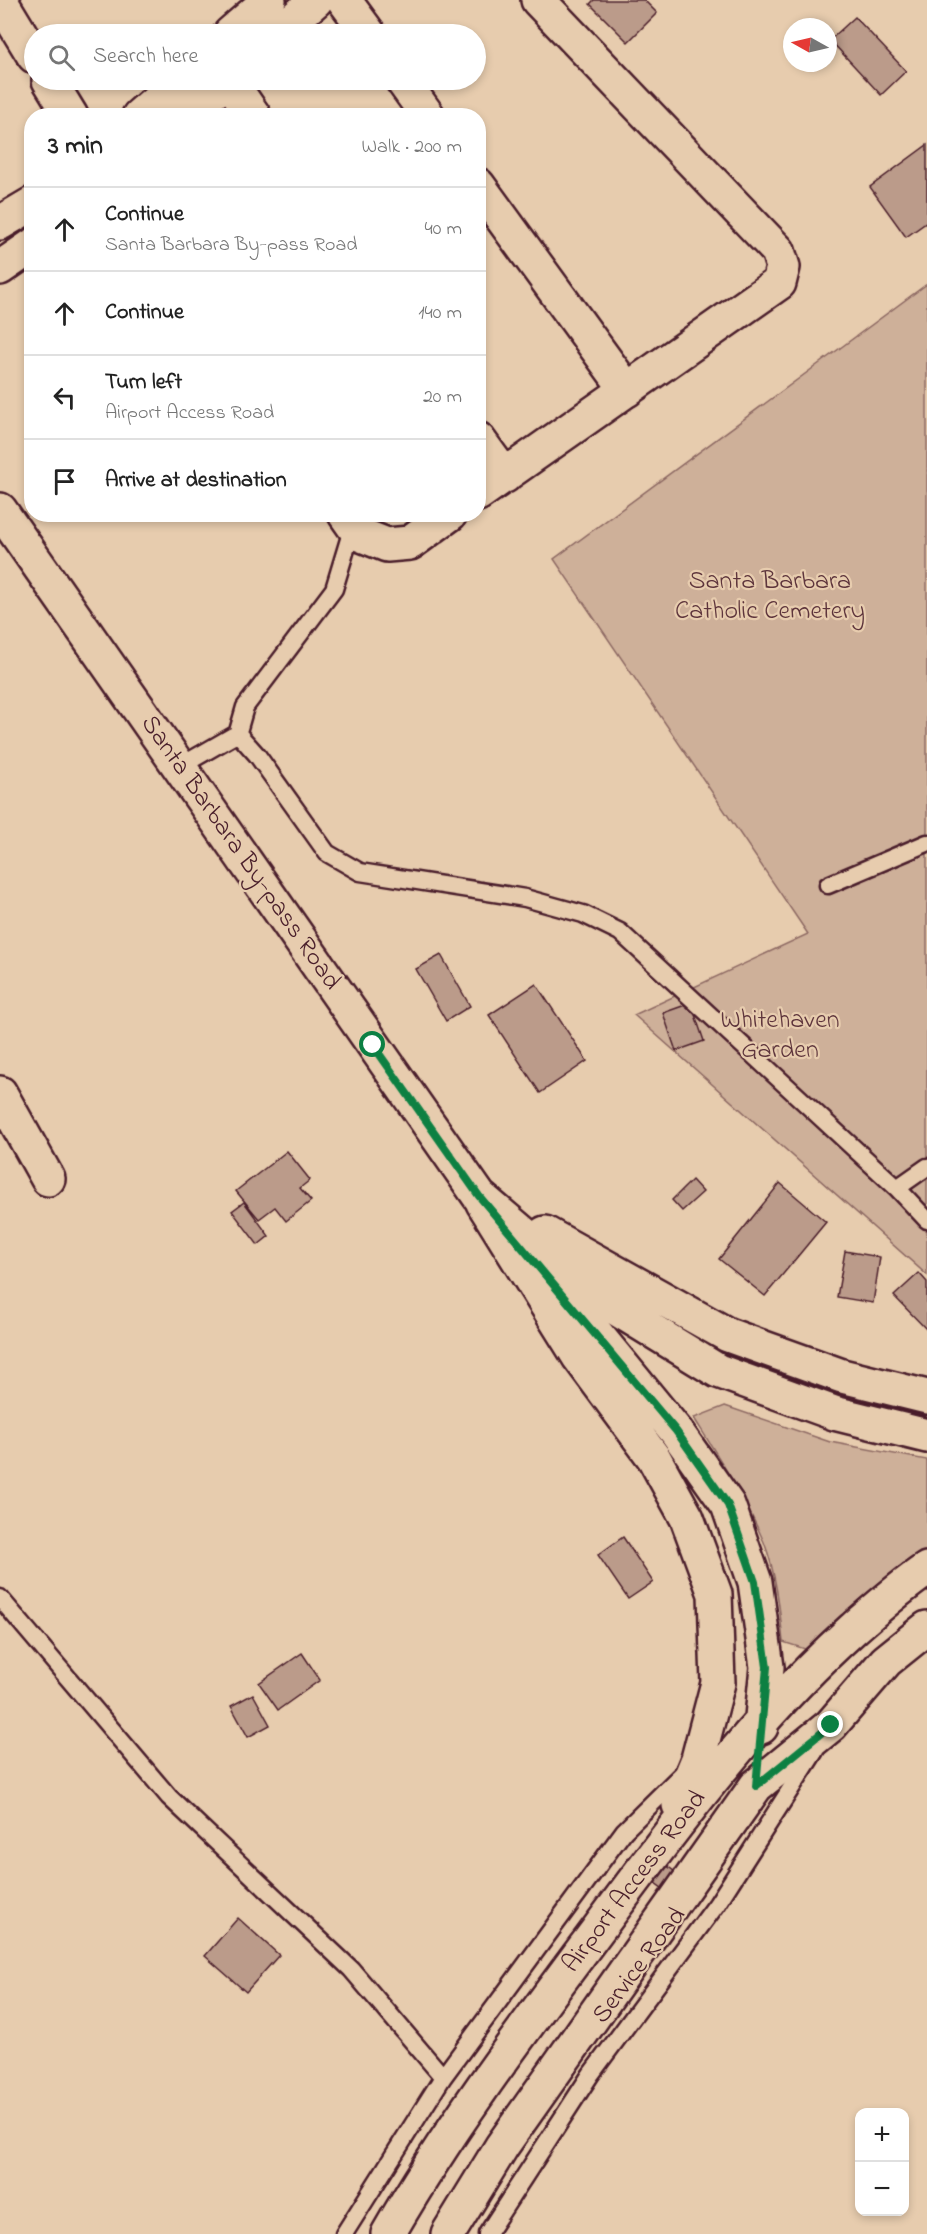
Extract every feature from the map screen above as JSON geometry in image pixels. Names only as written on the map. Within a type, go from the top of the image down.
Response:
[{"type":"main road","points":[[241,24],[269,0]]},
{"type":"main road","points":[[288,24],[316,0]]},
{"type":"main road","points":[[344,0],[362,24]]},
{"type":"main road","points":[[486,467],[491,485],[779,283],[783,267],[778,251],[538,0]]},
{"type":"main road","points":[[12,5],[24,33]]},
{"type":"main road","points":[[55,90],[66,108]]},
{"type":"main road","points":[[148,108],[169,90]]},
{"type":"main road","points":[[195,108],[216,90]]},
{"type":"main road","points":[[235,90],[248,108]]},
{"type":"main road","points":[[409,90],[422,108]]},
{"type":"main road","points":[[486,196],[627,390]]},
{"type":"main road","points":[[0,223],[24,209]]},
{"type":"main road","points":[[0,268],[24,252]]},
{"type":"main road","name":"Santa Barbara By-pass Road","points":[[0,510],[479,1196]]},
{"type":"main road","points":[[350,522],[358,534],[387,545],[410,543],[439,522]]},
{"type":"main road","points":[[0,1093],[48,1179]]},
{"type":"main road","points":[[479,1196],[728,1335],[842,1376],[927,1397]]},
{"type":"main road","points":[[479,1196],[599,1298],[718,1371],[834,1413],[927,1436]]},
{"type":"main road","points":[[479,1196],[676,1431],[728,1505],[755,1582],[767,1667],[756,1786]]},
{"type":"main road","points":[[479,1196],[579,1358],[654,1458],[687,1518],[715,1594],[718,1683],[698,1759],[664,1840]]},
{"type":"main road","name":"Airport Access Road","points":[[388,2234],[485,2083],[664,1840],[762,1719],[823,1656],[904,1585],[927,1569]]},
{"type":"main road","name":"Airport Access Road","points":[[448,2234],[502,2146],[756,1786],[831,1725],[886,1661],[927,1628]]},
{"type":"lane","points":[[179,766],[237,735],[245,706],[334,589],[349,522]]},
{"type":"lane","points":[[237,735],[244,738],[257,755],[327,853],[360,872],[525,898],[583,914],[620,932],[897,1188],[927,1220]]},
{"type":"lane","points":[[828,885],[927,843]]},
{"type":"lane","points":[[897,1188],[927,1167]]},
{"type":"lane","points":[[0,1598],[169,1797],[351,1969],[443,2077]]},
{"type":"lane","name":"Service Road","points":[[487,2234],[591,2074],[717,1905],[831,1725]]},
{"type":"lane","points":[[344,2234],[443,2077],[624,1831],[698,1759]]},
{"type":"green space","name":"Santa Barbara Catholic Cemetery","points":[[927,284],[927,1275],[634,1015],[808,934],[554,559]]},
{"type":"green space","points":[[725,1406],[830,1442],[927,1460],[927,1552],[805,1649],[783,1642],[779,1604],[764,1542],[740,1494],[694,1418]]},
{"type":"building","points":[[594,0],[644,0],[657,13],[628,42],[590,4]]},
{"type":"building","points":[[855,17],[906,71],[881,95],[837,48],[837,34]]},
{"type":"building","points":[[927,145],[927,222],[906,237],[870,187]]},
{"type":"building","points":[[441,955],[470,1006],[446,1021],[416,969]]},
{"type":"building","points":[[536,984],[587,1061],[540,1093],[489,1015]]},
{"type":"building","points":[[691,1003],[704,1041],[676,1051],[663,1013]]},
{"type":"building","points":[[287,1151],[310,1180],[300,1188],[311,1201],[286,1221],[275,1207],[259,1219],[236,1191]]},
{"type":"building","points":[[692,1180],[703,1192],[682,1211],[672,1200]]},
{"type":"building","points":[[780,1183],[826,1222],[765,1296],[719,1259]]},
{"type":"building","points":[[244,1202],[269,1236],[258,1245],[232,1211]]},
{"type":"building","points":[[845,1251],[880,1257],[873,1303],[837,1297]]},
{"type":"building","points":[[919,1273],[927,1282],[927,1330],[894,1296]]},
{"type":"building","points":[[623,1537],[653,1582],[628,1599],[598,1555]]},
{"type":"building","points":[[302,1653],[320,1680],[278,1710],[259,1683]]},
{"type":"building","points":[[253,1694],[270,1725],[248,1737],[231,1706]]},
{"type":"building","points":[[663,1863],[678,1874],[666,1891],[651,1880]]},
{"type":"building","points":[[238,1918],[279,1955],[246,1992],[205,1956]]},
{"type":"route","points":[[373,1045],[479,1196],[603,1340],[676,1431],[728,1505],[755,1582],[767,1667],[756,1786],[831,1725]]},
{"type":"park label","name":"Whitehaven Garden","points":[[780,1036]]}]
